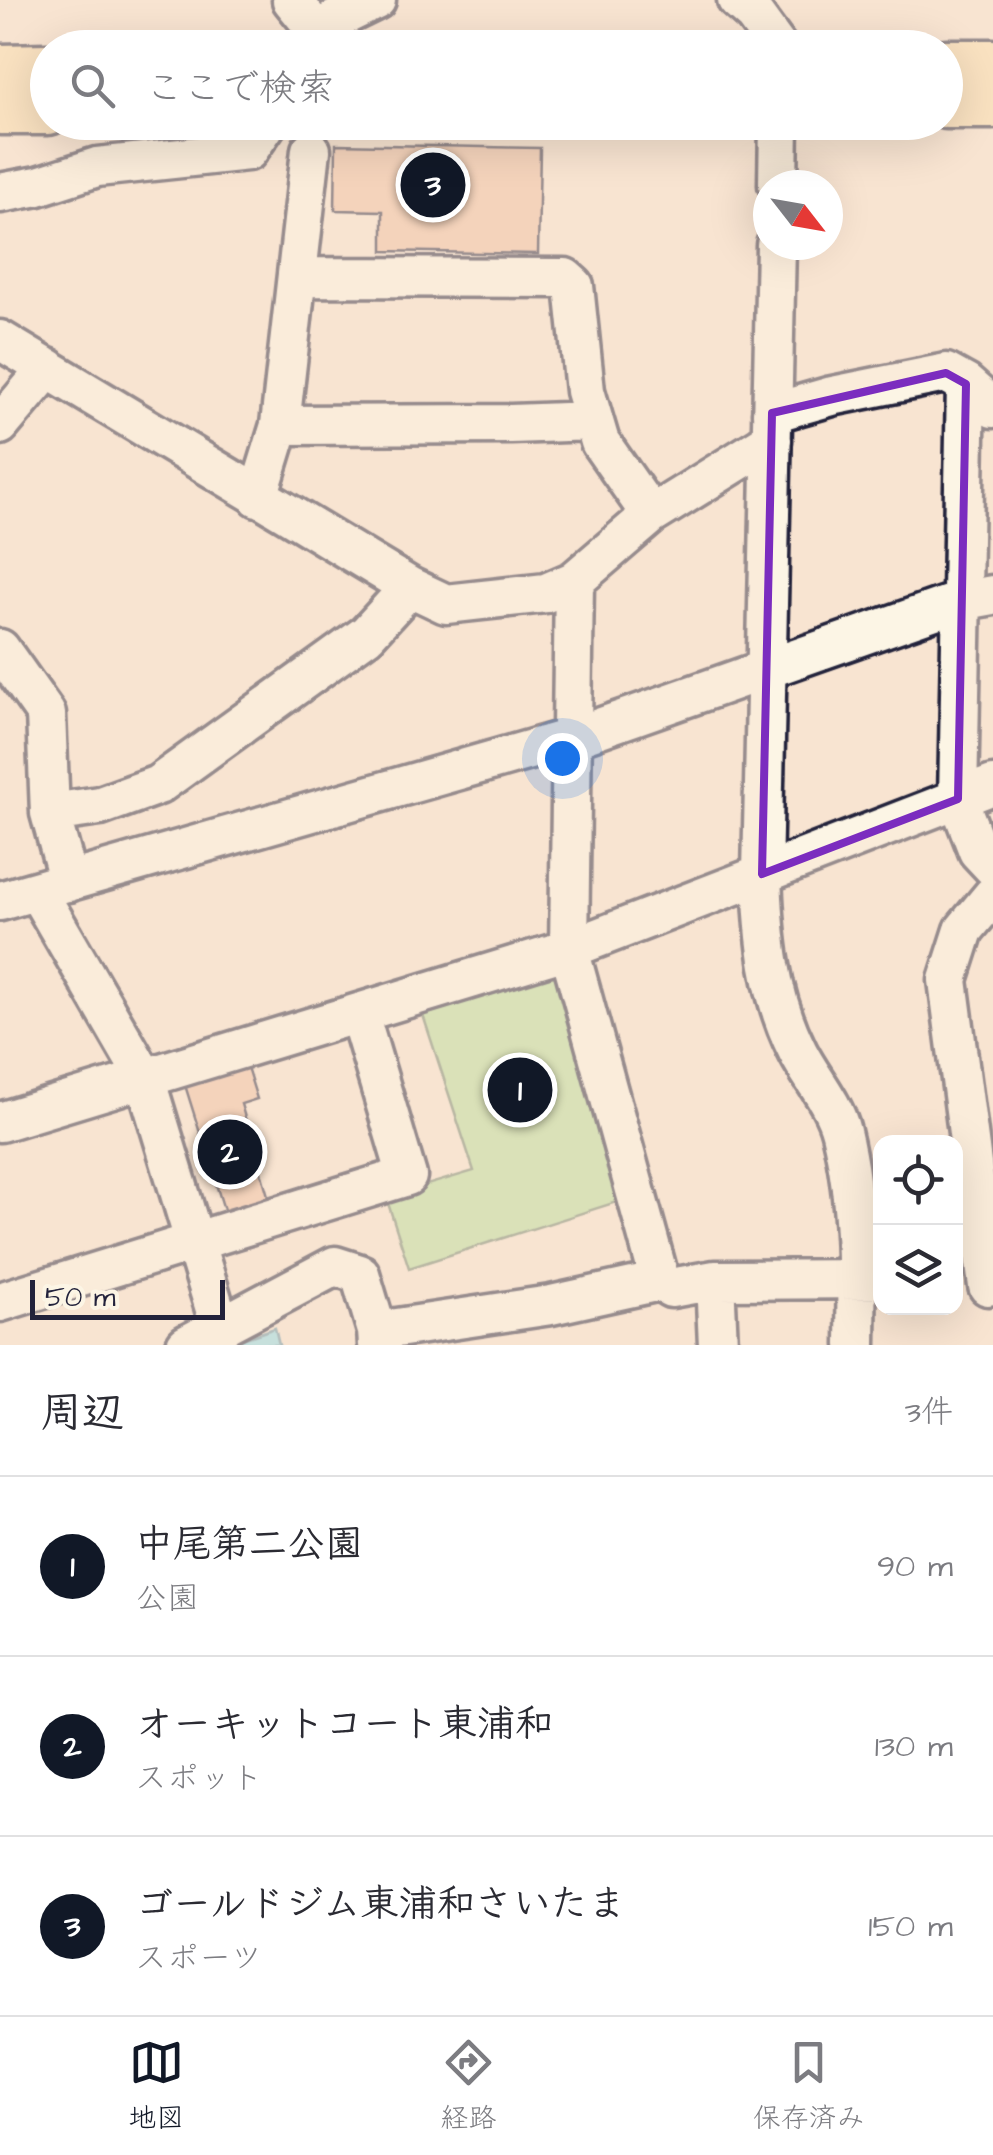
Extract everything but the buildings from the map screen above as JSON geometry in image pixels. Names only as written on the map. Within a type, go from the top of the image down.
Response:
[{"type":"main road","points":[[963,64],[993,64]]},
{"type":"main road","points":[[0,69],[30,68]]},
{"type":"main road","points":[[963,104],[993,104]]},
{"type":"main road","points":[[0,110],[30,110]]},
{"type":"street","points":[[292,0],[311,30]]},
{"type":"street","points":[[326,30],[332,20],[376,0]]},
{"type":"street","points":[[737,0],[765,30]]},
{"type":"street","points":[[0,193],[38,186],[97,166],[248,151],[256,140]]},
{"type":"street","points":[[778,170],[779,140]]},
{"type":"street","points":[[258,497],[280,424],[311,150]]},
{"type":"street","points":[[776,260],[762,874],[764,935],[772,984],[796,1050],[840,1128],[869,1278],[856,1345]]},
{"type":"street","points":[[297,277],[564,278],[574,286],[584,392],[600,442],[651,515]]},
{"type":"street","points":[[0,340],[410,588],[446,604],[546,593],[574,581],[651,515],[772,427],[832,396],[946,372],[979,396],[976,598],[958,799],[978,851],[993,866]]},
{"type":"street","points":[[0,426],[48,368]]},
{"type":"street","points":[[280,424],[594,420]]},
{"type":"street","points":[[574,581],[569,949],[660,1280],[671,1288],[714,1280],[869,1278]]},
{"type":"street","points":[[50,813],[100,806],[158,785],[367,634],[410,588]]},
{"type":"street","points":[[0,901],[572,738],[767,667],[976,598]]},
{"type":"street","points":[[0,649],[46,714],[53,886],[145,1078],[220,1329]]},
{"type":"street","points":[[0,1122],[569,949],[993,785]]},
{"type":"street","points":[[979,1285],[948,980],[964,930],[993,895]]},
{"type":"street","points":[[0,1302],[407,1176],[360,1014]]},
{"type":"street","points":[[186,1345],[335,1266],[360,1274],[378,1338],[660,1280]]},
{"type":"street","points":[[714,1280],[718,1345]]},
{"type":"highlighted area","points":[[946,373],[966,384],[958,799],[762,874],[772,413]]},
{"type":"green space","points":[[551,972],[561,978],[623,1200],[409,1268],[386,1197],[474,1171],[421,1009]]},
{"type":"water","points":[[275,1328],[279,1345],[225,1345]]},
{"type":"place","name":"ゴールドジム東浦和さいたま","points":[[433,185]]},
{"type":"place","name":"中尾第二公園","points":[[520,1090]]},
{"type":"place","name":"オーキットコート東浦和","points":[[230,1152]]}]
